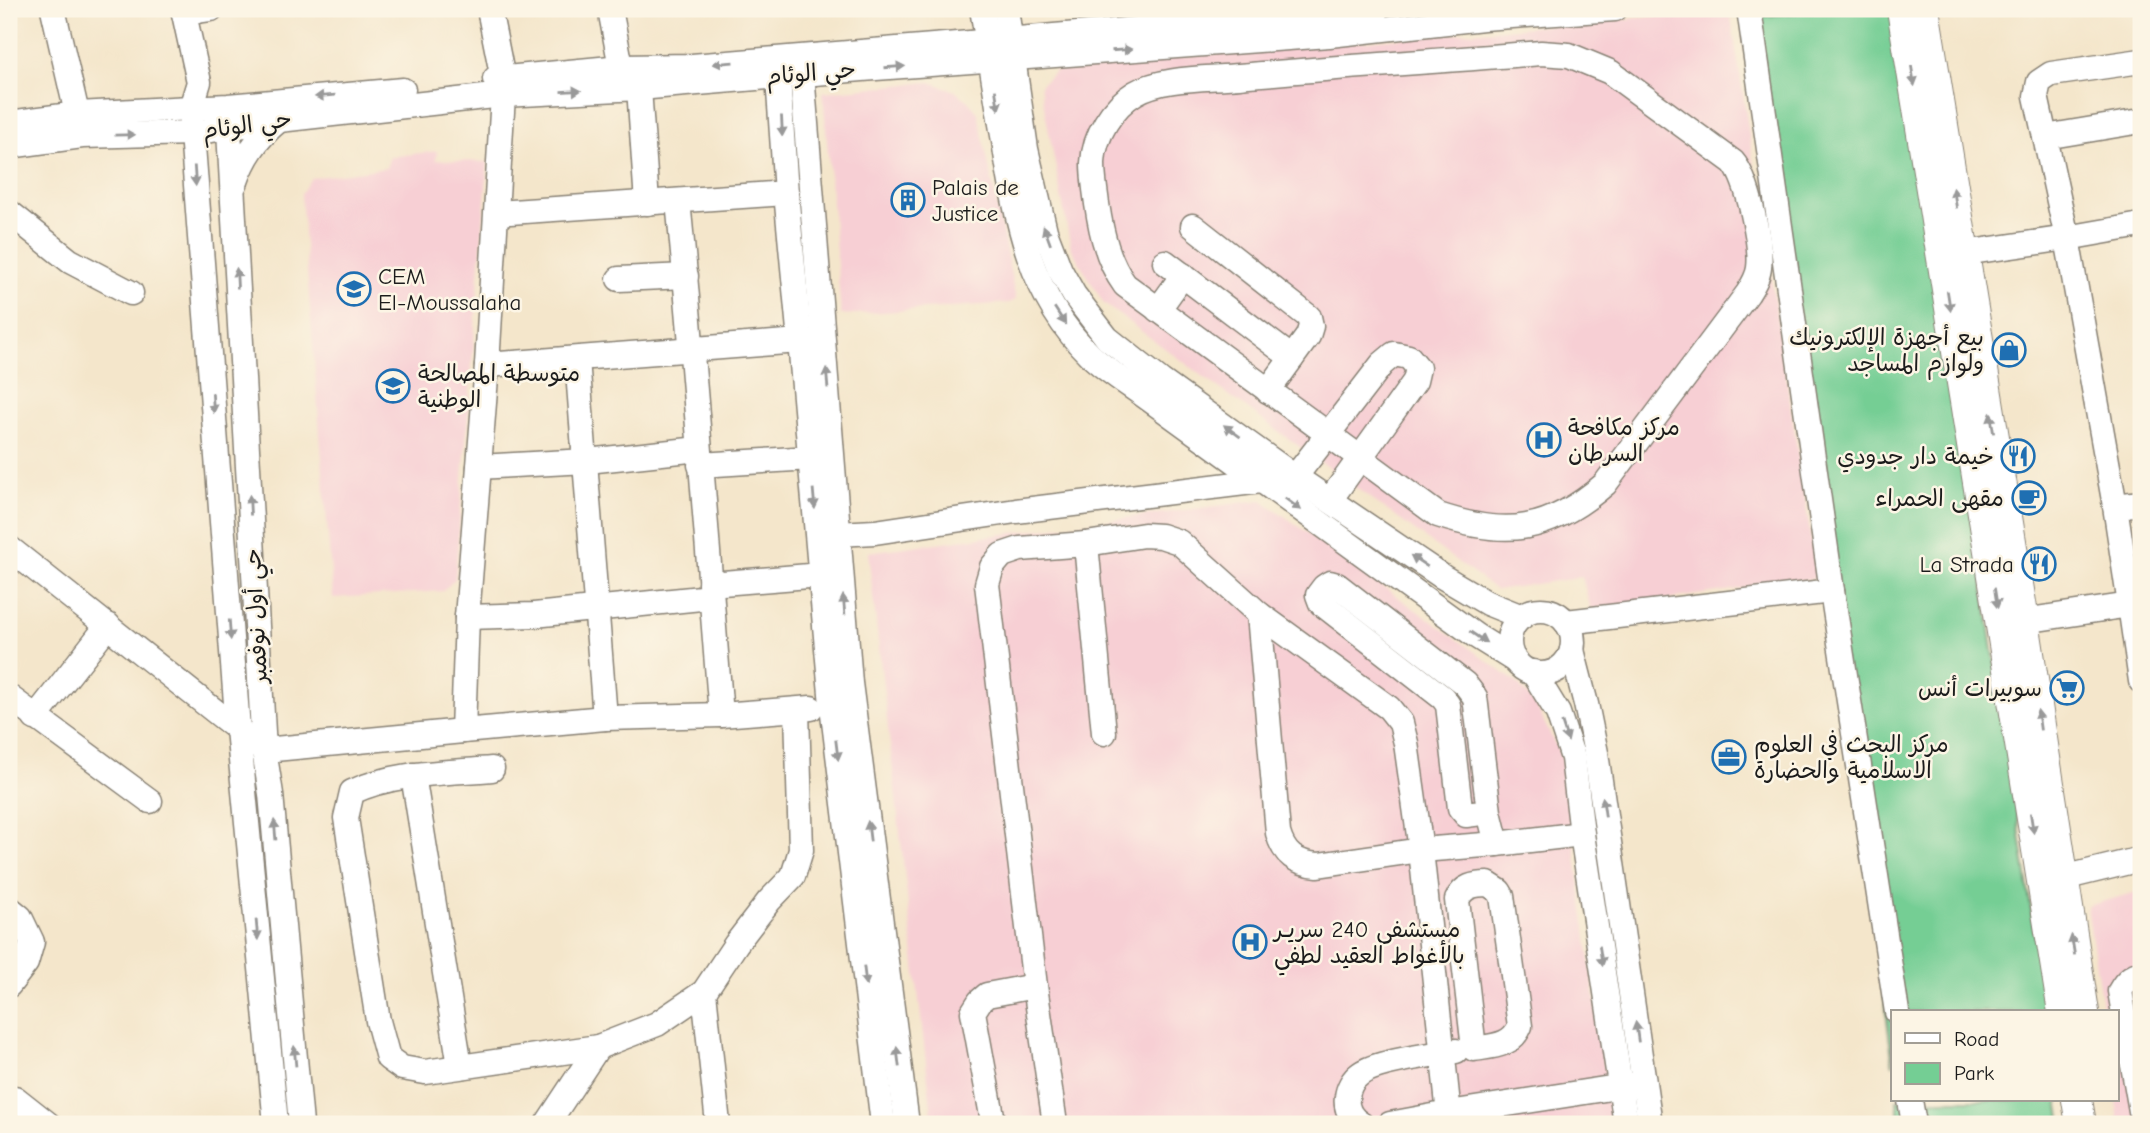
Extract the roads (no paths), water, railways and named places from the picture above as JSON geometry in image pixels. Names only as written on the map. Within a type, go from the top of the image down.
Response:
[{"type":"main road","points":[[1902,9],[2063,1010]]},
{"type":"main road","points":[[1924,9],[2024,621],[2084,1010]]},
{"type":"main road","points":[[2077,1102],[2081,1124]]},
{"type":"main road","points":[[2098,1102],[2102,1124]]},
{"type":"street","points":[[53,9],[80,125]]},
{"type":"street","points":[[211,9],[183,11],[199,82],[228,117]]},
{"type":"street","points":[[463,732],[467,618],[487,365],[503,87],[489,9]]},
{"type":"street","points":[[610,9],[621,67]]},
{"type":"street","points":[[982,9],[1001,50],[1045,231],[1060,270],[1080,305],[1107,338],[1295,477],[1454,584],[1487,603],[1522,617]]},
{"type":"street","points":[[1006,9],[1001,50],[1012,197],[1022,238],[1038,280],[1060,319],[1091,355],[1476,636],[1525,667],[1552,672],[1568,659],[1573,640],[1566,622],[1550,611],[1540,610],[1522,617],[1515,624],[1510,643],[1512,653],[1525,667],[1559,713],[1573,758],[1582,834],[1632,1085],[1650,1124]]},
{"type":"street","name":"حي الوئام","points":[[9,123],[192,133],[228,117],[503,87],[639,88],[789,66],[1001,50],[1377,9]]},
{"type":"street","name":"حي الوئام","points":[[1221,24],[1615,9]]},
{"type":"street","points":[[1749,9],[1832,591],[1897,1010]]},
{"type":"street","points":[[1541,53],[1583,59],[1623,80],[1737,166],[1747,191],[1759,252],[1756,279],[1748,293],[1605,484],[1566,513],[1543,523],[1521,528],[1477,527],[1438,515],[1158,310],[1125,285],[1112,261],[1100,221],[1093,165],[1096,142],[1115,110],[1134,93],[1156,85],[1256,75],[1541,53]]},
{"type":"street","points":[[2141,61],[2051,74],[2039,82],[2036,96],[2067,238],[2115,506],[2136,604],[2141,681]]},
{"type":"street","points":[[789,66],[786,193],[821,575],[907,1124]]},
{"type":"street","points":[[789,66],[838,534],[842,703],[883,1124]]},
{"type":"street","name":"حي الوئام","points":[[9,146],[80,125],[191,108],[228,117],[279,120],[621,67],[789,66]]},
{"type":"street","name":"حي أول نوفمبر","points":[[199,82],[191,108],[192,133],[238,729],[275,1124]]},
{"type":"street","points":[[639,88],[647,203]]},
{"type":"street","name":"حي أول نوفمبر","points":[[228,117],[264,750],[271,794],[301,1124]]},
{"type":"street","points":[[232,191],[242,164],[254,145],[264,132],[279,120]]},
{"type":"street","points":[[2045,136],[2141,121]]},
{"type":"street","points":[[497,213],[786,193]]},
{"type":"street","points":[[678,201],[693,349],[699,457],[722,715]]},
{"type":"street","points":[[9,212],[70,261],[131,293]]},
{"type":"street","points":[[1964,253],[2141,225]]},
{"type":"street","points":[[1193,226],[1309,317],[1311,326],[1308,336],[1268,391]]},
{"type":"street","points":[[1158,310],[1174,268],[1292,358]]},
{"type":"street","points":[[619,279],[686,276]]},
{"type":"street","points":[[487,365],[800,341]]},
{"type":"street","points":[[1295,477],[1382,364],[1394,354],[1409,357],[1418,368],[1415,381],[1330,500]]},
{"type":"street","points":[[578,359],[605,718]]},
{"type":"street","points":[[479,467],[699,457],[811,458]]},
{"type":"street","points":[[838,534],[875,532],[1261,481]]},
{"type":"street","points":[[2115,506],[2141,503]]},
{"type":"street","points":[[1055,1124],[1035,986],[987,584],[992,567],[1002,555],[1020,549],[1144,536],[1161,536],[1179,542],[1259,614],[1389,708],[1401,723],[1421,850],[1450,1118]]},
{"type":"street","points":[[1086,544],[1104,733]]},
{"type":"street","points":[[9,548],[264,750],[605,718],[722,715],[797,710],[842,703]]},
{"type":"street","points":[[467,618],[597,609],[821,575]]},
{"type":"street","points":[[1489,812],[1465,814],[1460,808],[1448,705],[1443,698],[1321,603],[1318,595],[1329,583],[1337,585],[1465,684],[1475,697],[1489,812],[1497,844]]},
{"type":"street","points":[[1566,622],[1832,591]]},
{"type":"street","points":[[2024,621],[2136,604]]},
{"type":"street","points":[[1259,614],[1278,833],[1281,845],[1293,858],[1306,864],[1318,865],[1421,850],[1582,834]]},
{"type":"street","points":[[35,718],[108,625]]},
{"type":"street","points":[[1572,650],[1596,753],[1632,1085],[1626,1124]]},
{"type":"street","points":[[9,697],[150,801]]},
{"type":"street","points":[[492,769],[413,775],[367,785],[352,792],[346,818],[377,1021],[388,1058],[402,1068],[425,1072],[598,1047],[657,1024],[704,992],[736,944],[769,901],[793,876],[801,850],[797,710]]},
{"type":"street","points":[[413,775],[460,1066]]},
{"type":"street","points":[[2063,878],[2141,859]]},
{"type":"street","points":[[1361,1124],[1352,1117],[1346,1105],[1349,1088],[1361,1073],[1377,1066],[1474,1049],[1508,1042],[1520,1026],[1502,896],[1488,884],[1466,888],[1457,900],[1474,1049]]},
{"type":"street","points":[[9,908],[20,917],[32,942],[26,962],[9,985]]},
{"type":"street","points":[[2141,973],[2125,982],[2120,990],[2141,1111]]},
{"type":"street","points":[[993,1121],[973,1012],[987,995],[1035,986]]},
{"type":"street","points":[[704,992],[718,1124]]},
{"type":"street","points":[[547,1124],[598,1047]]},
{"type":"street","points":[[1390,1124],[1450,1118],[1632,1085]]},
{"type":"street","points":[[15,1098],[48,1124]]},
{"type":"street","points":[[1910,1102],[1914,1124]]},
{"type":"place","name":"Palais de Justice","points":[[908,200]]},
{"type":"place","name":"CEM El-Moussalaha","points":[[354,289]]},
{"type":"place","name":"بيع أجهزة الإلكترونيك ولوازم المساجد","points":[[2009,350]]},
{"type":"place","name":"متوسطة المصالحة الوطنية","points":[[393,386]]},
{"type":"place","name":"مركز مكافحة السرطان","points":[[1544,440]]},
{"type":"place","name":"خيمة دار جدودي","points":[[2018,456]]},
{"type":"place","name":"مقهى الحمراء","points":[[2029,498]]},
{"type":"place","name":"La Strada","points":[[2039,564]]},
{"type":"place","name":"سوبيرات أنس","points":[[2067,688]]},
{"type":"place","name":"مركز البحث في العلوم الاسلامية والحضارة","points":[[1729,757]]},
{"type":"place","name":"مستشفى 240 سريـر بالأغواط العقيد لطفي","points":[[1250,942]]}]
